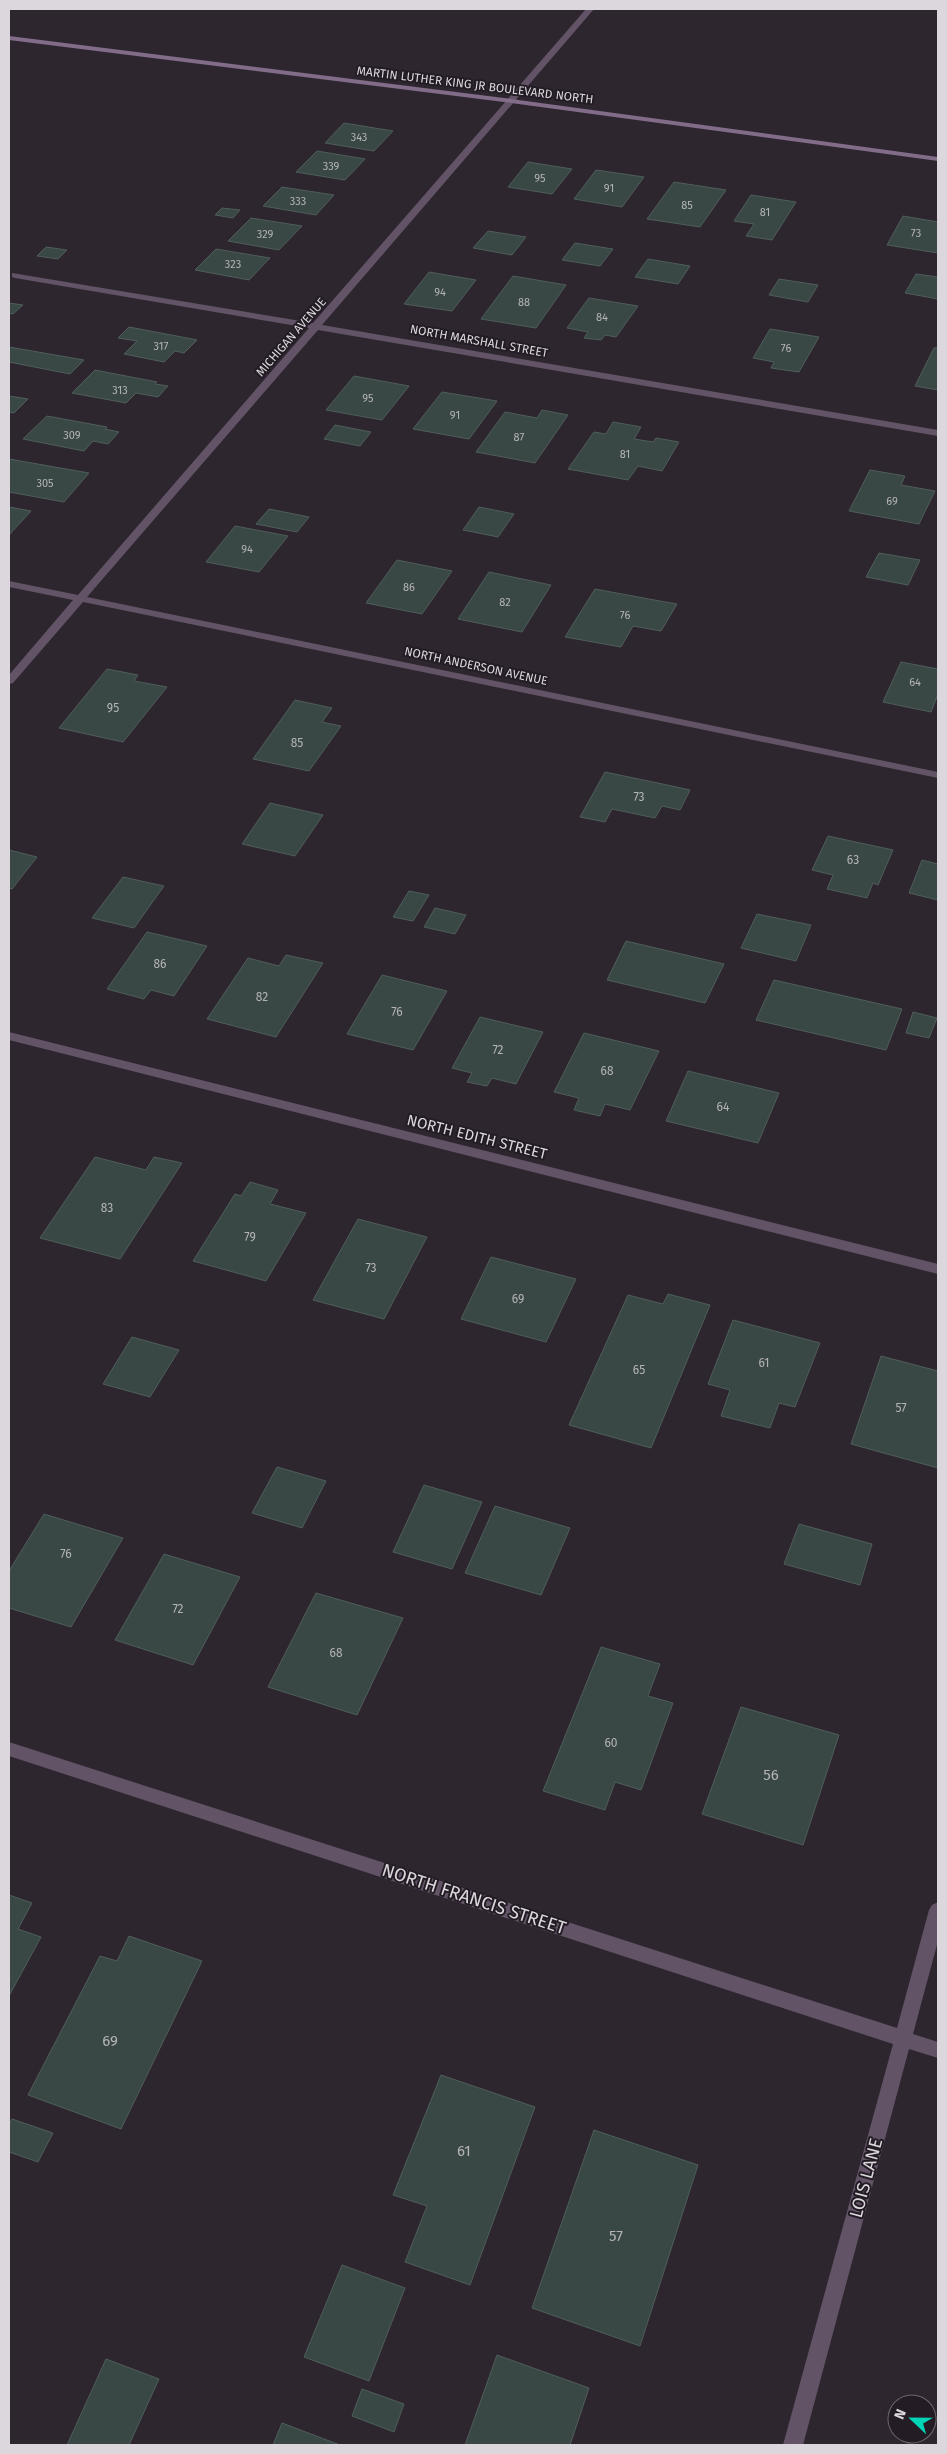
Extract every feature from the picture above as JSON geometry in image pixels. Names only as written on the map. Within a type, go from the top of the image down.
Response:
[{"type":"main road","name":"MARTIN LUTHER KING JR BOULEVARD NORTH","points":[[9,38],[511,101],[938,159]]},
{"type":"street","name":"MICHIGAN AVENUE","points":[[9,681],[590,9]]},
{"type":"street","name":"NORTH MARSHALL STREET","points":[[15,275],[318,325],[938,433]]},
{"type":"street","name":"NORTH ANDERSON AVENUE","points":[[9,584],[938,775]]},
{"type":"street","name":"NORTH EDITH STREET","points":[[9,1036],[938,1269]]},
{"type":"street","name":"NORTH FRANCIS STREET","points":[[9,1750],[938,2050]]},
{"type":"street","name":"LOIS LANE","points":[[793,2445],[938,1910]]},
{"type":"building","points":[[344,123],[393,131],[374,151],[325,143]]},
{"type":"building","points":[[317,151],[365,159],[345,180],[296,172]]},
{"type":"building","points":[[528,162],[572,169],[552,194],[508,187]]},
{"type":"building","points":[[596,170],[644,177],[622,207],[574,199]]},
{"type":"building","points":[[674,182],[726,190],[700,227],[647,219]]},
{"type":"building","points":[[282,187],[334,195],[316,215],[263,206]]},
{"type":"building","points":[[751,195],[796,202],[772,240],[746,236],[754,224],[734,221]]},
{"type":"building","points":[[222,208],[240,210],[233,218],[215,215]]},
{"type":"building","points":[[903,216],[938,222],[938,253],[887,245]]},
{"type":"building","points":[[251,218],[302,226],[279,250],[228,241]]},
{"type":"building","points":[[488,231],[526,237],[512,255],[473,248]]},
{"type":"building","points":[[575,243],[613,249],[600,266],[562,260]]},
{"type":"building","points":[[46,247],[67,250],[58,259],[37,256]]},
{"type":"building","points":[[216,249],[270,258],[249,280],[195,270]]},
{"type":"building","points":[[648,259],[690,266],[678,284],[635,277]]},
{"type":"building","points":[[429,272],[476,280],[452,311],[404,304]]},
{"type":"building","points":[[916,274],[938,277],[938,299],[905,293]]},
{"type":"building","points":[[513,276],[566,285],[536,328],[481,319]]},
{"type":"building","points":[[779,279],[818,285],[808,302],[769,295]]},
{"type":"building","points":[[589,298],[638,306],[616,337],[605,335],[601,340],[584,338],[588,332],[567,328]]},
{"type":"building","points":[[9,303],[23,305],[13,314],[9,313]]},
{"type":"building","points":[[129,327],[197,340],[184,353],[175,351],[164,362],[124,354],[137,341],[118,338]]},
{"type":"building","points":[[770,329],[819,337],[799,372],[771,368],[774,362],[753,358]]},
{"type":"building","points":[[9,347],[84,360],[70,374],[9,362]]},
{"type":"building","points":[[934,348],[938,348],[938,390],[915,386]]},
{"type":"building","points":[[95,370],[157,382],[155,384],[168,386],[158,397],[136,393],[126,403],[72,393]]},
{"type":"building","points":[[354,376],[409,386],[382,420],[326,410]]},
{"type":"building","points":[[442,392],[497,401],[469,439],[413,429]]},
{"type":"building","points":[[9,396],[28,399],[14,413],[9,412]]},
{"type":"building","points":[[542,410],[568,415],[535,463],[476,452],[505,412],[537,418]]},
{"type":"building","points":[[47,416],[107,427],[105,429],[119,432],[108,444],[93,441],[84,451],[23,439]]},
{"type":"building","points":[[613,422],[641,427],[634,439],[653,442],[656,438],[679,442],[662,471],[638,466],[628,480],[568,469],[594,432],[606,434]]},
{"type":"building","points":[[335,425],[371,432],[360,446],[324,439]]},
{"type":"building","points":[[9,459],[89,473],[64,502],[9,492]]},
{"type":"building","points":[[870,470],[905,476],[901,485],[935,491],[919,524],[849,511]]},
{"type":"building","points":[[9,507],[31,511],[9,535]]},
{"type":"building","points":[[479,507],[514,514],[498,537],[463,530]]},
{"type":"building","points":[[269,509],[309,517],[297,532],[256,524]]},
{"type":"building","points":[[235,526],[288,536],[259,572],[206,562]]},
{"type":"building","points":[[879,553],[920,560],[908,585],[866,577]]},
{"type":"building","points":[[397,560],[452,571],[422,614],[366,603]]},
{"type":"building","points":[[489,572],[551,585],[522,632],[458,619]]},
{"type":"building","points":[[595,589],[677,604],[661,631],[633,626],[621,647],[565,637]]},
{"type":"building","points":[[901,662],[938,669],[938,694],[931,712],[883,702]]},
{"type":"building","points":[[107,669],[138,675],[134,681],[167,687],[123,742],[59,728]]},
{"type":"building","points":[[295,700],[332,708],[322,722],[341,726],[309,771],[253,759]]},
{"type":"building","points":[[605,772],[690,790],[680,810],[662,806],[655,818],[612,809],[605,822],[580,817]]},
{"type":"building","points":[[270,803],[323,815],[295,856],[242,844]]},
{"type":"building","points":[[828,836],[893,850],[878,885],[873,883],[867,898],[827,889],[833,875],[812,870]]},
{"type":"building","points":[[9,850],[37,857],[12,889],[9,888]]},
{"type":"building","points":[[922,860],[938,864],[938,900],[909,893]]},
{"type":"building","points":[[123,877],[164,886],[134,928],[92,918]]},
{"type":"building","points":[[409,891],[429,895],[413,921],[393,917]]},
{"type":"building","points":[[435,908],[466,915],[455,934],[424,927]]},
{"type":"building","points":[[757,914],[811,925],[796,961],[741,948]]},
{"type":"building","points":[[147,932],[207,946],[174,996],[151,990],[144,999],[107,989]]},
{"type":"building","points":[[626,941],[724,964],[705,1003],[607,980]]},
{"type":"building","points":[[286,955],[323,963],[276,1037],[207,1019],[248,958],[279,966]]},
{"type":"building","points":[[382,975],[447,991],[413,1050],[347,1034]]},
{"type":"building","points":[[774,980],[902,1009],[886,1050],[756,1020]]},
{"type":"building","points":[[913,1012],[937,1018],[929,1038],[906,1033]]},
{"type":"building","points":[[480,1017],[543,1032],[516,1084],[492,1078],[487,1086],[467,1082],[472,1073],[452,1068]]},
{"type":"building","points":[[584,1033],[659,1051],[630,1110],[605,1104],[600,1116],[574,1110],[579,1098],[554,1092]]},
{"type":"building","points":[[688,1071],[779,1093],[758,1143],[666,1121]]},
{"type":"building","points":[[95,1157],[146,1170],[154,1157],[182,1163],[120,1259],[40,1238]]},
{"type":"building","points":[[250,1182],[278,1190],[270,1204],[306,1213],[266,1281],[193,1261],[235,1194],[241,1196]]},
{"type":"building","points":[[358,1219],[427,1237],[384,1319],[313,1300]]},
{"type":"building","points":[[491,1257],[576,1279],[546,1342],[461,1319]]},
{"type":"building","points":[[668,1294],[710,1305],[651,1448],[569,1425],[628,1295],[663,1304]]},
{"type":"building","points":[[733,1320],[820,1343],[795,1407],[779,1403],[770,1428],[721,1416],[730,1390],[708,1384]]},
{"type":"building","points":[[132,1337],[179,1350],[150,1397],[103,1384]]},
{"type":"building","points":[[881,1356],[938,1371],[938,1468],[851,1444]]},
{"type":"building","points":[[277,1467],[326,1481],[302,1528],[252,1513]]},
{"type":"building","points":[[424,1485],[482,1502],[452,1569],[393,1552]]},
{"type":"building","points":[[495,1506],[570,1528],[541,1595],[465,1573]]},
{"type":"building","points":[[44,1514],[123,1538],[71,1627],[9,1608],[9,1571]]},
{"type":"building","points":[[799,1524],[872,1544],[860,1585],[784,1564]]},
{"type":"building","points":[[164,1554],[240,1577],[193,1665],[115,1640]]},
{"type":"building","points":[[316,1593],[403,1618],[357,1715],[268,1687]]},
{"type":"building","points":[[601,1647],[660,1664],[648,1696],[673,1703],[641,1790],[615,1782],[605,1810],[543,1791]]},
{"type":"building","points":[[741,1707],[839,1735],[803,1845],[702,1814]]},
{"type":"building","points":[[9,1895],[32,1903],[18,1929],[41,1937],[9,1996]]},
{"type":"building","points":[[129,1936],[202,1961],[121,2129],[28,2095],[100,1956],[117,1961]]},
{"type":"building","points":[[441,2075],[535,2107],[470,2285],[405,2262],[427,2206],[393,2195]]},
{"type":"building","points":[[12,2119],[53,2133],[38,2162],[9,2152],[9,2125]]},
{"type":"building","points":[[594,2130],[698,2165],[640,2346],[532,2308]]},
{"type":"building","points":[[342,2265],[405,2288],[369,2381],[304,2357]]},
{"type":"building","points":[[497,2355],[589,2388],[570,2445],[465,2445]]},
{"type":"building","points":[[106,2359],[159,2379],[129,2445],[67,2445]]},
{"type":"building","points":[[362,2389],[404,2404],[394,2432],[352,2416]]},
{"type":"building","points":[[282,2423],[340,2445],[273,2445]]}]
